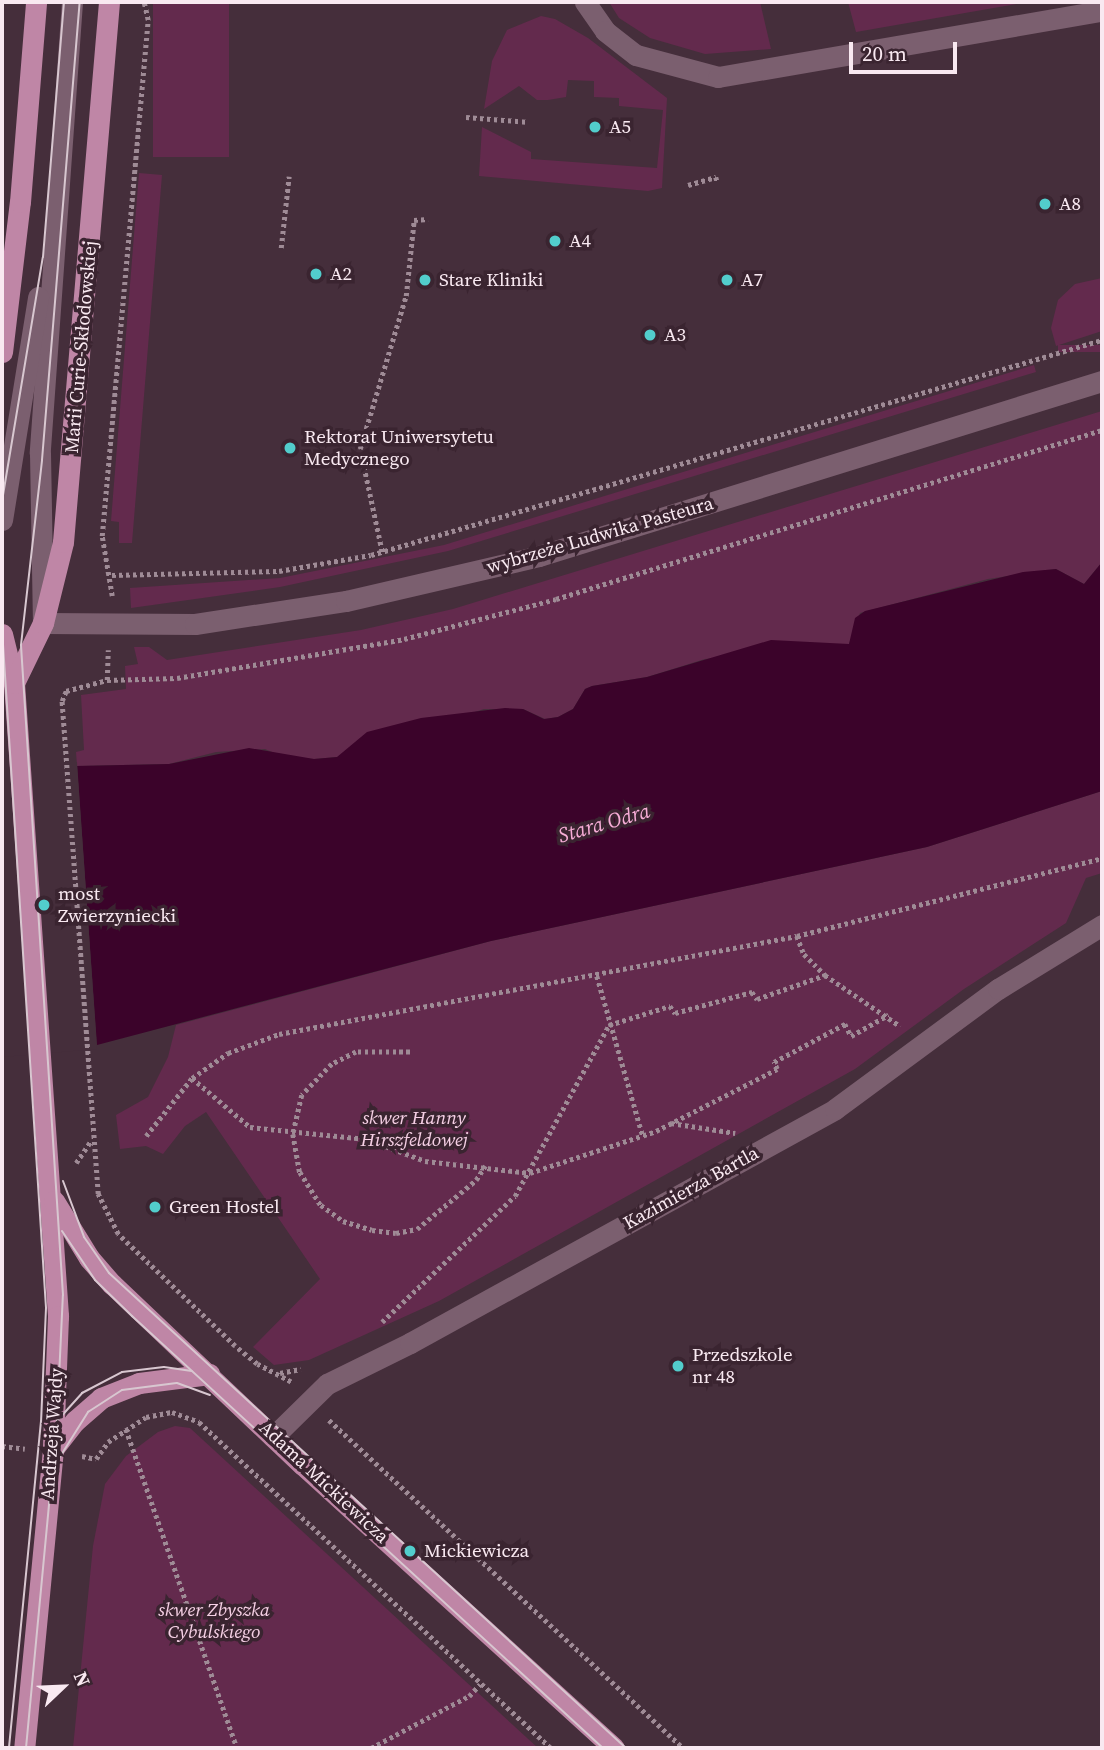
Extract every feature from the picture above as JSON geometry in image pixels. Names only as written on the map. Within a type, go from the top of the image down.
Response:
[{"type":"main road","points":[[2,352],[20,202],[36,2]]},
{"type":"main road","name":"Marii Curie-Skłodowskiej","points":[[14,694],[56,585],[72,468],[109,2]]},
{"type":"main road","points":[[2,634],[14,694]]},
{"type":"main road","name":"Andrzeja Wajdy","points":[[14,694],[44,1120],[53,1199],[58,1316],[52,1451],[24,1748]]},
{"type":"main road","name":"Adama Mickiewicza","points":[[53,1199],[89,1258],[112,1284],[273,1437],[614,1748]]},
{"type":"main road","points":[[52,1451],[75,1421],[101,1398],[139,1383],[209,1374]]},
{"type":"street","points":[[43,623],[40,453],[55,202],[72,2]]},
{"type":"street","points":[[585,2],[605,31],[636,55],[718,77],[1102,10]]},
{"type":"street","points":[[2,520],[55,202]]},
{"type":"street","name":"wybrzeże Ludwika Pasteura","points":[[43,623],[195,624],[371,595],[540,556],[1102,381]]},
{"type":"street","name":"Kazimierza Bartla","points":[[273,1437],[327,1384],[835,1109],[921,1049],[998,989],[1102,925]]},
{"type":"path","points":[[112,605],[111,575],[102,536],[148,20],[144,2]]},
{"type":"path","points":[[466,117],[529,122]]},
{"type":"path","points":[[281,248],[289,176]]},
{"type":"path","points":[[688,185],[716,177],[717,181]]},
{"type":"path","points":[[382,552],[360,449],[405,296],[414,220],[428,219]]},
{"type":"path","points":[[111,575],[279,571],[382,552],[1102,340]]},
{"type":"path","points":[[286,1377],[257,1364],[235,1346],[118,1234],[98,1194],[86,1069],[65,752],[62,701],[66,691],[107,680],[177,678],[404,639],[556,599],[1102,430]]},
{"type":"path","points":[[107,680],[108,650]]},
{"type":"path","points":[[146,1136],[192,1078],[228,1053],[279,1034],[597,976],[797,936],[1102,858]]},
{"type":"path","points":[[797,936],[804,954],[825,975],[888,1015],[921,1049]]},
{"type":"path","points":[[380,1324],[515,1196],[609,1026],[670,1006],[675,1013],[752,992],[757,999],[825,975]]},
{"type":"path","points":[[597,976],[609,1026],[643,1136]]},
{"type":"path","points":[[192,1078],[250,1126],[293,1134],[366,1139],[425,1161],[530,1173],[643,1136],[777,1069],[774,1062],[845,1024],[851,1036],[888,1015]]},
{"type":"path","points":[[410,1052],[356,1052],[332,1064],[302,1095],[293,1134],[300,1172],[321,1205],[343,1221],[372,1230],[396,1233],[417,1229],[476,1180],[485,1166]]},
{"type":"path","points":[[670,1123],[731,1131],[745,1136],[755,1153]]},
{"type":"path","points":[[280,1373],[312,1365]]},
{"type":"path","points":[[52,1451],[96,1459],[107,1442],[146,1417],[172,1412],[198,1422],[551,1748]]},
{"type":"path","points":[[324,1416],[682,1748]]},
{"type":"path","points":[[126,1429],[237,1748]]},
{"type":"path","points":[[371,1748],[469,1696],[480,1684]]},
{"type":"green space","points":[[153,2],[229,2],[229,157],[153,157]]},
{"type":"green space","points":[[609,2],[760,2],[771,49],[705,54],[650,38],[619,18]]},
{"type":"green space","points":[[848,2],[1028,2],[856,32]]},
{"type":"green space","points":[[541,16],[555,19],[588,38],[667,98],[662,188],[648,191],[479,176],[482,127],[531,152],[531,159],[657,168],[663,110],[619,106],[619,98],[594,97],[594,81],[568,80],[566,97],[548,100],[537,100],[519,86],[484,109],[492,61],[507,30]]},
{"type":"green space","points":[[139,173],[162,175],[132,543],[119,543],[119,522],[111,521]]},
{"type":"green space","points":[[1102,278],[1102,331],[1056,346],[1051,328],[1058,300],[1075,284]]},
{"type":"green space","points":[[1058,345],[1102,345],[1102,352],[1058,352]]},
{"type":"green space","points":[[1034,365],[1036,372],[448,551],[280,587],[131,608],[130,588],[280,578],[444,545]]},
{"type":"green space","points":[[1102,411],[1102,562],[1084,584],[1056,569],[988,579],[860,613],[849,644],[705,659],[647,677],[592,686],[585,689],[573,709],[558,717],[545,719],[523,709],[484,709],[337,757],[284,757],[265,749],[216,752],[169,764],[77,766],[76,752],[84,750],[81,695],[126,689],[125,666],[138,664],[134,647],[149,647],[167,660],[361,630],[453,609]]},
{"type":"green space","name":"skwer Hanny Hirszfeldowej","points":[[1102,791],[1102,873],[1086,878],[1066,923],[964,989],[855,1069],[439,1301],[309,1360],[274,1365],[253,1347],[320,1279],[206,1112],[185,1126],[163,1154],[146,1146],[120,1149],[116,1115],[148,1097],[168,1057],[176,1025],[491,941],[927,847]]},
{"type":"green space","name":"skwer Zbyszka Cybulskiego","points":[[175,1426],[190,1428],[538,1748],[73,1748],[93,1546],[105,1484],[126,1456],[158,1432]]},
{"type":"water","name":"Stara Odra","points":[[1102,562],[1102,791],[927,847],[491,941],[97,1045],[77,766],[169,764],[249,748],[314,759],[337,757],[367,732],[421,718],[505,708],[523,709],[544,719],[558,717],[573,709],[585,689],[592,686],[647,677],[771,640],[849,644],[855,618],[865,611],[1023,572],[1056,569],[1084,584]]},
{"type":"pier","name":"most Zwierzyniecki","points":[[2,762],[77,762],[97,1049],[2,1057]]},
{"type":"tram line","points":[[2,501],[43,257],[64,2]]},
{"type":"tram line","points":[[26,1748],[57,1420],[63,1295],[21,645],[42,460],[80,2]]},
{"type":"tram line","points":[[2,629],[46,1308],[41,1421],[9,1748]]},
{"type":"tram line","points":[[63,1181],[84,1237],[109,1273],[626,1748]]},
{"type":"tram line","points":[[62,1231],[95,1280],[132,1316],[603,1748]]},
{"type":"tram line","points":[[57,1421],[82,1393],[122,1372],[164,1367],[192,1371]]},
{"type":"tram line","points":[[58,1460],[88,1412],[122,1390],[177,1383],[210,1395]]},
{"type":"place","name":"A5","points":[[595,127]]},
{"type":"place","name":"A8","points":[[1045,204]]},
{"type":"place","name":"A4","points":[[555,241]]},
{"type":"place","name":"A2","points":[[316,274]]},
{"type":"place","name":"Stare Kliniki","points":[[425,280]]},
{"type":"place","name":"A7","points":[[727,280]]},
{"type":"place","name":"A3","points":[[650,335]]},
{"type":"place","name":"Rektorat Uniwersytetu Medycznego","points":[[290,448]]},
{"type":"place","name":"most Zwierzyniecki","points":[[44,905]]},
{"type":"place","name":"Green Hostel","points":[[155,1207]]},
{"type":"place","name":"Przedszkole nr 48","points":[[678,1366]]},
{"type":"place","name":"Mickiewicza","points":[[410,1551]]}]
